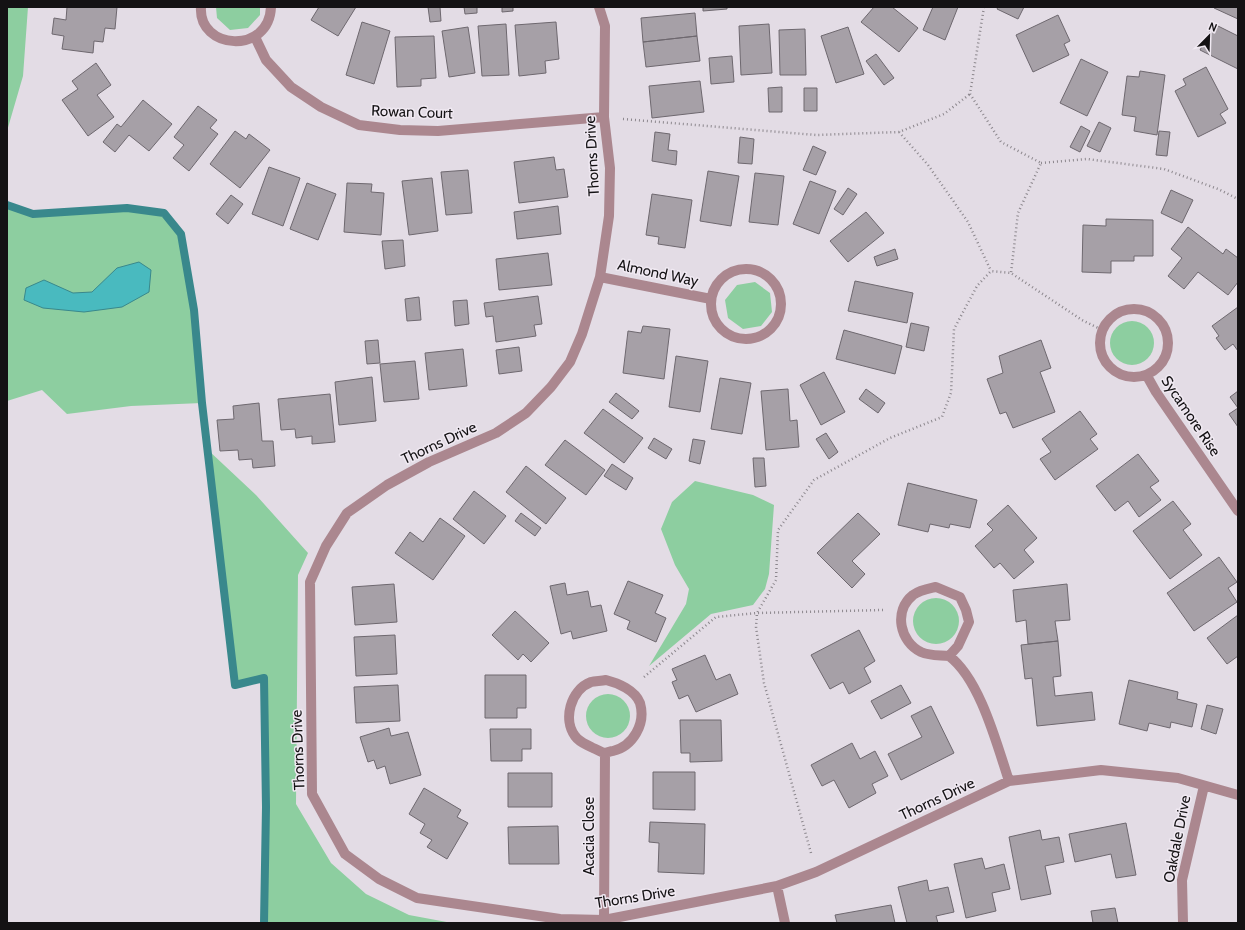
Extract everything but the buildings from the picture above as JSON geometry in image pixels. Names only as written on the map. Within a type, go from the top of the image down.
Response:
[{"type":"street","points":[[201,7],[201,13],[206,26],[216,36],[235,42],[242,42],[255,37],[265,27],[271,15],[271,7]]},
{"type":"street","name":"Thorns Drive","points":[[599,7],[605,26],[604,117],[610,168],[609,209],[600,277],[582,334],[570,362],[551,387],[526,413],[496,433],[430,462],[387,485],[347,513],[326,546],[310,582],[312,794],[345,854],[379,879],[417,898],[560,919],[604,920],[777,886],[816,872],[1010,782],[1101,770],[1178,778],[1238,795]]},
{"type":"street","name":"Rowan Court","points":[[255,37],[266,60],[290,87],[321,107],[359,125],[400,130],[438,131],[604,117]]},
{"type":"street","name":"Almond Way","points":[[751,269],[765,275],[774,283],[781,296],[781,309],[777,322],[768,332],[756,339],[741,339],[729,334],[718,326],[711,313],[711,300],[715,287],[725,276],[751,269]]},
{"type":"street","name":"Almond Way","points":[[600,277],[711,300]]},
{"type":"street","name":"Sycamore Rise","points":[[1134,309],[1147,312],[1158,319],[1166,330],[1168,344],[1166,357],[1158,368],[1147,376],[1133,378],[1120,376],[1102,357],[1099,343],[1102,330],[1109,319],[1121,311],[1134,309]]},
{"type":"street","name":"Sycamore Rise","points":[[1147,376],[1156,392],[1238,511]]},
{"type":"street","points":[[949,656],[958,646],[969,622],[966,610],[960,597],[936,587],[922,590],[911,597],[904,609],[900,620],[903,633],[910,645],[921,652],[949,656],[954,660],[978,694],[1010,782]]},
{"type":"street","points":[[606,680],[618,683],[628,690],[639,703],[642,717],[630,743],[605,753],[579,742],[570,730],[569,716],[571,702],[580,690],[591,682],[606,680]]},
{"type":"street","name":"Acacia Close","points":[[604,920],[605,753]]},
{"type":"street","name":"Oakdale Drive","points":[[1183,923],[1182,880],[1204,786]]},
{"type":"street","points":[[777,886],[785,923]]},
{"type":"path","points":[[984,7],[970,94],[1001,142],[1041,163],[1087,159],[1164,169],[1218,189],[1238,200]]},
{"type":"path","points":[[604,117],[816,135],[899,132],[944,114],[970,94]]},
{"type":"path","points":[[899,132],[928,165],[968,222],[991,271]]},
{"type":"path","points":[[1011,274],[1018,213],[1041,163]]},
{"type":"path","points":[[991,271],[1011,274],[1082,320],[1102,330]]},
{"type":"path","points":[[816,872],[764,683],[756,627],[758,613],[776,580],[778,530],[814,480],[890,438],[942,417],[951,393],[954,329],[977,286],[991,271]]},
{"type":"path","points":[[628,690],[716,618],[758,613],[904,609]]},
{"type":"green space","points":[[7,7],[28,7],[23,76],[7,131]]},
{"type":"green space","points":[[216,7],[260,7],[260,15],[248,28],[230,30],[217,18]]},
{"type":"green space","points":[[7,203],[33,214],[127,208],[164,213],[181,234],[194,310],[202,403],[131,406],[67,414],[42,390],[7,401]]},
{"type":"green space","points":[[755,282],[770,293],[772,312],[761,326],[743,329],[728,318],[725,300],[737,285]]},
{"type":"green space","points":[[1132,321],[1144,325],[1150,331],[1154,343],[1150,355],[1144,361],[1132,365],[1120,361],[1114,355],[1110,343],[1114,331],[1120,325]]},
{"type":"green space","points":[[208,450],[256,495],[308,553],[298,575],[296,804],[331,863],[366,894],[409,915],[452,923],[264,923],[266,807],[264,678],[235,685]]},
{"type":"green space","points":[[695,481],[753,495],[774,505],[769,574],[765,589],[753,605],[711,614],[649,666],[686,604],[689,589],[675,565],[661,529],[672,502]]},
{"type":"green space","points":[[936,598],[949,602],[955,608],[959,621],[955,634],[949,640],[936,644],[923,640],[917,634],[913,621],[917,608],[923,602]]},
{"type":"green space","points":[[612,694],[624,700],[629,708],[629,724],[624,732],[616,737],[604,738],[592,732],[587,724],[586,712],[592,700],[600,695]]},
{"type":"water","points":[[139,262],[151,270],[149,292],[122,307],[84,312],[43,308],[24,300],[26,288],[44,280],[73,293],[92,292],[117,268]]},
{"type":"waterway","points":[[7,205],[33,214],[127,208],[164,213],[181,234],[194,310],[202,403],[235,685],[264,678],[266,807],[264,923]]}]
